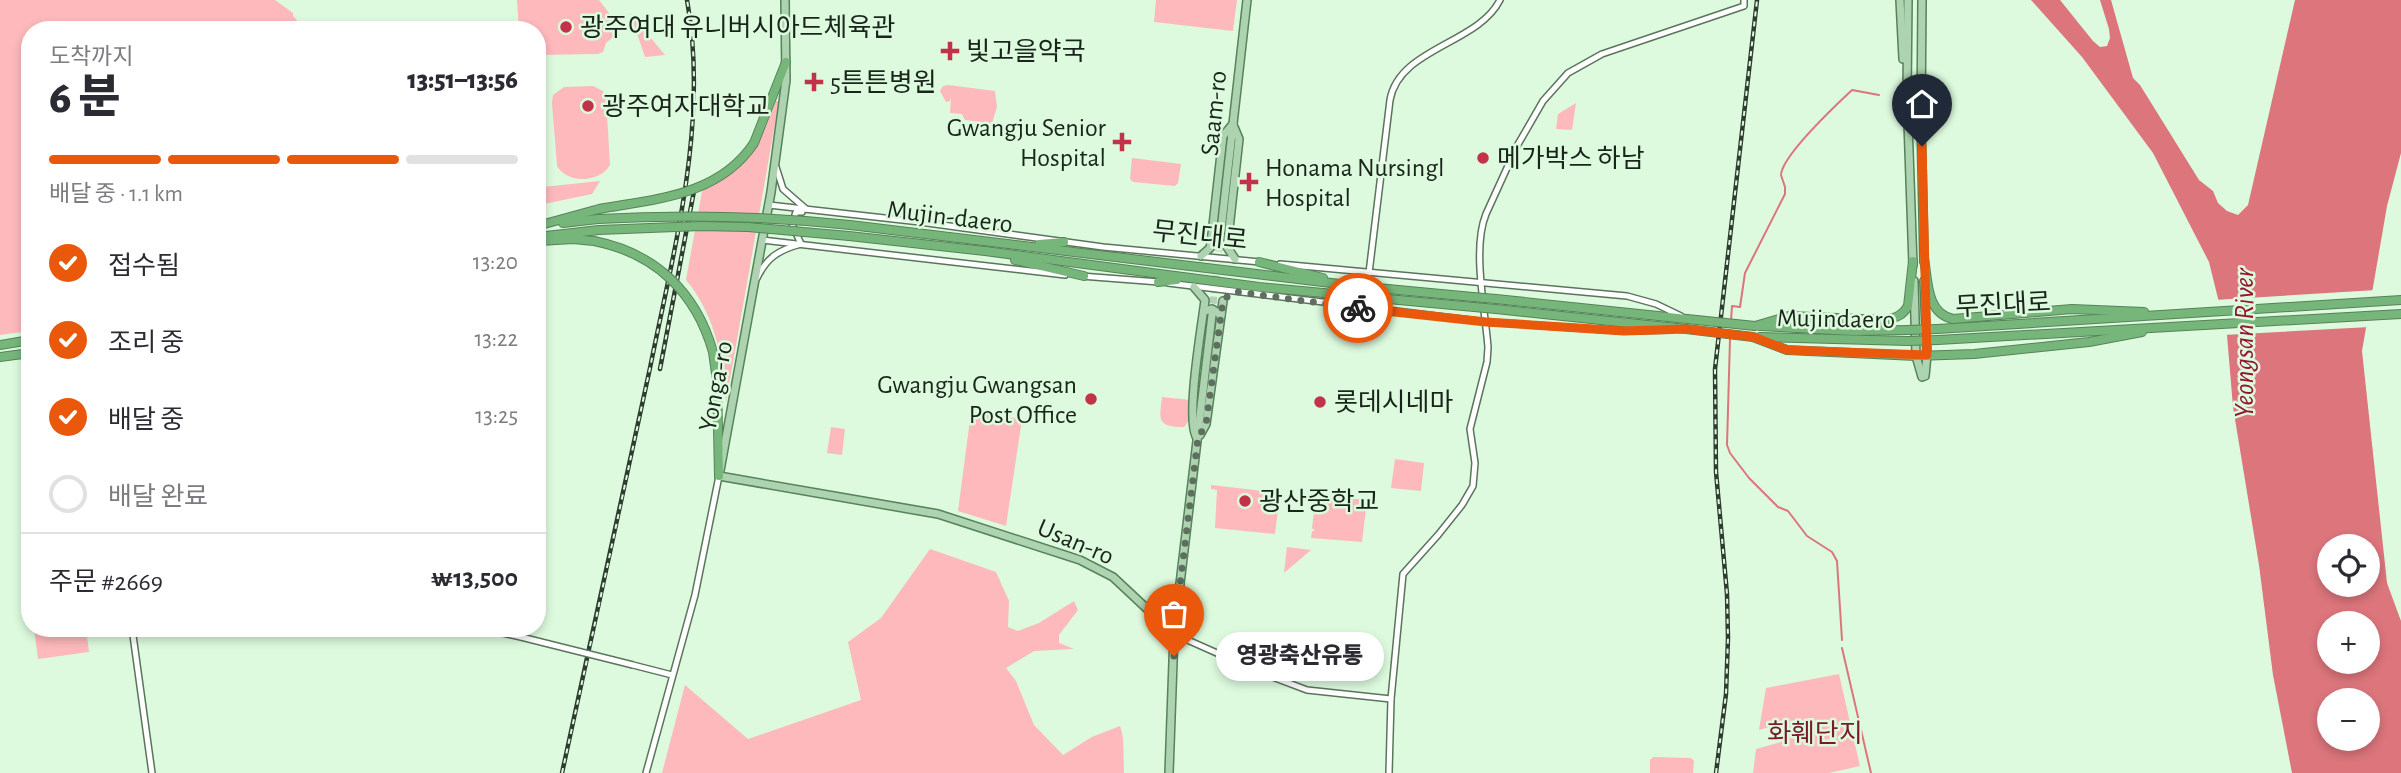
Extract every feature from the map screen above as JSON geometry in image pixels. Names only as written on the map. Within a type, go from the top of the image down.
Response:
[{"type":"highway","points":[[546,223],[598,209],[702,187],[729,170],[754,143],[786,62]]},
{"type":"highway","name":"Mujin-daero","points":[[546,225],[598,219],[724,215],[850,225],[1356,286]]},
{"type":"highway","name":"Mujin-daero","points":[[546,238],[599,230],[748,227],[985,251],[1259,287]]},
{"type":"highway","points":[[546,239],[594,241],[628,250],[664,271],[694,306],[713,352],[717,381],[719,476]]},
{"type":"highway","points":[[1024,245],[1064,242]]},
{"type":"highway","points":[[985,251],[1084,276]]},
{"type":"highway","points":[[1924,258],[1932,303],[1944,317],[1953,318],[2072,309],[2161,314],[2401,300]]},
{"type":"highway","points":[[1755,326],[1789,316],[1887,320],[1897,317],[1905,312],[1908,306],[1913,261]]},
{"type":"highway","points":[[1259,262],[1356,286]]},
{"type":"highway","points":[[1158,282],[1191,278]]},
{"type":"highway","name":"무진대로","points":[[1356,286],[1755,326],[1853,331],[1937,329],[2126,314]]},
{"type":"highway","points":[[1238,292],[1259,287]]},
{"type":"highway","name":"Mujindaero","points":[[1259,287],[1754,337],[1908,341],[2126,332]]},
{"type":"highway","points":[[1754,337],[1787,350],[1916,356],[2076,343],[2159,328],[2401,314]]},
{"type":"highway","points":[[0,345],[21,342]]},
{"type":"highway","points":[[0,357],[21,354]]},
{"type":"highway","points":[[1937,363],[1945,354]]},
{"type":"main road","name":"Yonga-ro","points":[[719,476],[775,163],[786,80],[785,0]]},
{"type":"main road","name":"Saam-ro","points":[[1221,230],[1247,0]]},
{"type":"main road","points":[[1900,0],[1907,94],[1916,356],[1924,377],[1927,355],[1921,120],[1922,0]]},
{"type":"main road","points":[[1907,94],[1908,0]]},
{"type":"main road","points":[[1201,256],[1210,248],[1223,136],[1233,123]]},
{"type":"main road","points":[[1233,123],[1239,139],[1228,251],[1235,259]]},
{"type":"main road","points":[[1212,237],[1220,242],[1228,239]]},
{"type":"main road","points":[[1194,287],[1204,298],[1193,410],[1194,433],[1198,438]]},
{"type":"main road","points":[[1169,773],[1174,634],[1198,438],[1206,424],[1216,315],[1223,301]]},
{"type":"main road","points":[[1204,311],[1212,309],[1216,315]]},
{"type":"main road","name":"Usan-ro","points":[[719,476],[939,514],[1080,560],[1113,577],[1174,634]]},
{"type":"street","points":[[1369,273],[1392,92],[1399,77],[1495,11],[1500,0]]},
{"type":"street","points":[[1389,773],[1391,699],[1403,574],[1462,505],[1473,486],[1475,463],[1470,429],[1487,362],[1480,246],[1482,225],[1517,146],[1543,101],[1558,83],[1582,64],[1602,54],[1744,6],[1744,0]]},
{"type":"street","points":[[775,163],[783,189],[808,211]]},
{"type":"street","name":"무진대로","points":[[769,205],[1064,242],[1628,296],[1656,304],[1687,319]]},
{"type":"street","points":[[801,244],[794,234],[793,218],[796,212],[808,211]]},
{"type":"street","points":[[762,240],[1084,276]]},
{"type":"street","points":[[755,282],[769,258],[783,249],[801,244]]},
{"type":"street","name":"무진대로","points":[[1084,276],[1158,282],[1486,322],[1624,331],[1686,329]]},
{"type":"street","points":[[1223,301],[1238,292]]},
{"type":"street","name":"Yonga-ro","points":[[646,773],[704,556],[719,476]]},
{"type":"street","name":"Usan-ro","points":[[1174,634],[1307,690],[1391,699]]},
{"type":"street","points":[[133,637],[152,773]]},
{"type":"street","points":[[521,637],[672,675]]},
{"type":"green space","points":[[0,0],[275,0],[293,13],[298,21],[21,21],[21,332],[0,335]]},
{"type":"green space","name":"광주여대 유니버시아드체육관","points":[[517,0],[599,0],[612,17],[613,37],[606,43],[603,52],[598,54],[546,55],[546,21],[518,21]]},
{"type":"green space","points":[[1156,0],[1237,0],[1233,31],[1154,22]]},
{"type":"green space","points":[[630,13],[665,55],[645,57]]},
{"type":"green space","points":[[593,86],[603,91],[606,97],[610,165],[599,175],[576,178],[568,176],[557,166],[553,95],[564,87]]},
{"type":"green space","points":[[943,86],[995,91],[997,107],[992,123],[965,120],[962,114],[950,113],[951,97],[950,101],[946,102],[940,91]]},
{"type":"green space","points":[[776,101],[779,101],[726,402],[716,338],[704,308],[686,280],[703,186],[739,159],[756,142]]},
{"type":"green space","points":[[1576,103],[1572,130],[1556,129],[1558,114]]},
{"type":"green space","points":[[1132,158],[1181,164],[1178,183],[1175,186],[1133,182],[1130,179]]},
{"type":"green space","points":[[600,181],[592,194],[546,204],[546,187]]},
{"type":"green space","points":[[1162,397],[1191,400],[1188,422],[1184,427],[1164,424],[1160,411]]},
{"type":"green space","points":[[971,412],[1022,419],[1006,526],[958,511]]},
{"type":"green space","points":[[831,427],[845,429],[842,455],[827,453]]},
{"type":"green space","points":[[1395,459],[1424,463],[1421,491],[1391,488]]},
{"type":"green space","points":[[1211,485],[1280,493],[1275,534],[1215,528],[1217,490],[1211,489]]},
{"type":"green space","points":[[1316,495],[1367,500],[1362,542],[1311,538],[1312,531],[1315,531],[1312,528]]},
{"type":"green space","points":[[1287,547],[1311,550],[1284,573]]},
{"type":"green space","points":[[930,549],[996,572],[1009,601],[1008,627],[1018,631],[1039,623],[1074,601],[1078,610],[1059,635],[1059,643],[1074,649],[1034,651],[1006,668],[1016,681],[1034,725],[1063,755],[1092,737],[1120,726],[1124,773],[662,773],[685,685],[748,739],[861,700],[848,642],[881,618]]},
{"type":"green space","points":[[35,637],[87,637],[89,652],[38,659]]},
{"type":"green space","name":"화훼단지","points":[[1839,674],[1860,766],[1829,773],[1753,773],[1756,749],[1781,742],[1777,725],[1759,730],[1766,688]]},
{"type":"green space","points":[[1653,757],[1691,758],[1694,761],[1693,773],[1650,773],[1650,760]]},
{"type":"water","name":"Yeongsan River","points":[[2031,0],[2060,0],[2100,47],[2107,46],[2110,38],[2100,0],[2111,0],[2133,78],[2199,180],[2213,191],[2218,203],[2227,211],[2238,215],[2248,205],[2295,0],[2401,0],[2401,153],[2387,206],[2362,351],[2387,583],[2401,621],[2401,773],[2292,773],[2273,675],[2259,565],[2233,407],[2227,335],[2209,262],[2153,153],[2082,57]]},
{"type":"pier","points":[[2376,290],[2370,327],[2224,335],[2215,300]]},
{"type":"waterway","points":[[1731,320],[1732,306],[1740,307],[1745,273],[1785,194],[1781,175],[1790,156],[1852,90],[1879,95]]},
{"type":"waterway","points":[[1730,339],[1727,445],[1749,478],[1778,507],[1788,511],[1807,536],[1832,552],[1837,561],[1842,640]]},
{"type":"waterway","points":[[1842,648],[1871,773]]},
{"type":"tunnel","points":[[1212,314],[1221,230]]},
{"type":"railway","points":[[562,773],[650,368],[686,185],[694,92],[693,46],[687,0]]},
{"type":"railway","points":[[1716,773],[1726,694],[1728,638],[1727,594],[1716,472],[1715,369],[1757,0]]},
{"type":"railway","points":[[660,369],[694,191]]},
{"type":"way so far","points":[[1174,656],[1174,634],[1198,438],[1206,424],[1223,301],[1238,292],[1358,308]]},
{"type":"place","name":"광주여대 유니버시아드체육관","points":[[566,27]]},
{"type":"place","name":"빛고을약국","points":[[950,51]]},
{"type":"place","name":"5튼튼병원","points":[[814,82]]},
{"type":"place","name":"광주여자대학교","points":[[588,106]]},
{"type":"place","name":"Gwangju Senior Hospital","points":[[1122,142]]},
{"type":"place","name":"메가박스 하남","points":[[1483,158]]},
{"type":"place","name":"Honama Nursingl Hospital","points":[[1249,182]]},
{"type":"place","name":"Gwangju Gwangsan Post Office","points":[[1091,399]]},
{"type":"place","name":"롯데시네마","points":[[1320,402]]},
{"type":"place","name":"광산중학교","points":[[1245,501]]},
{"type":"place","name":"영광축산유통","points":[[1174,656]]},
{"type":"route","points":[[1358,308],[1486,322],[1624,331],[1686,329],[1754,337],[1787,350],[1927,355],[1922,146]]}]
